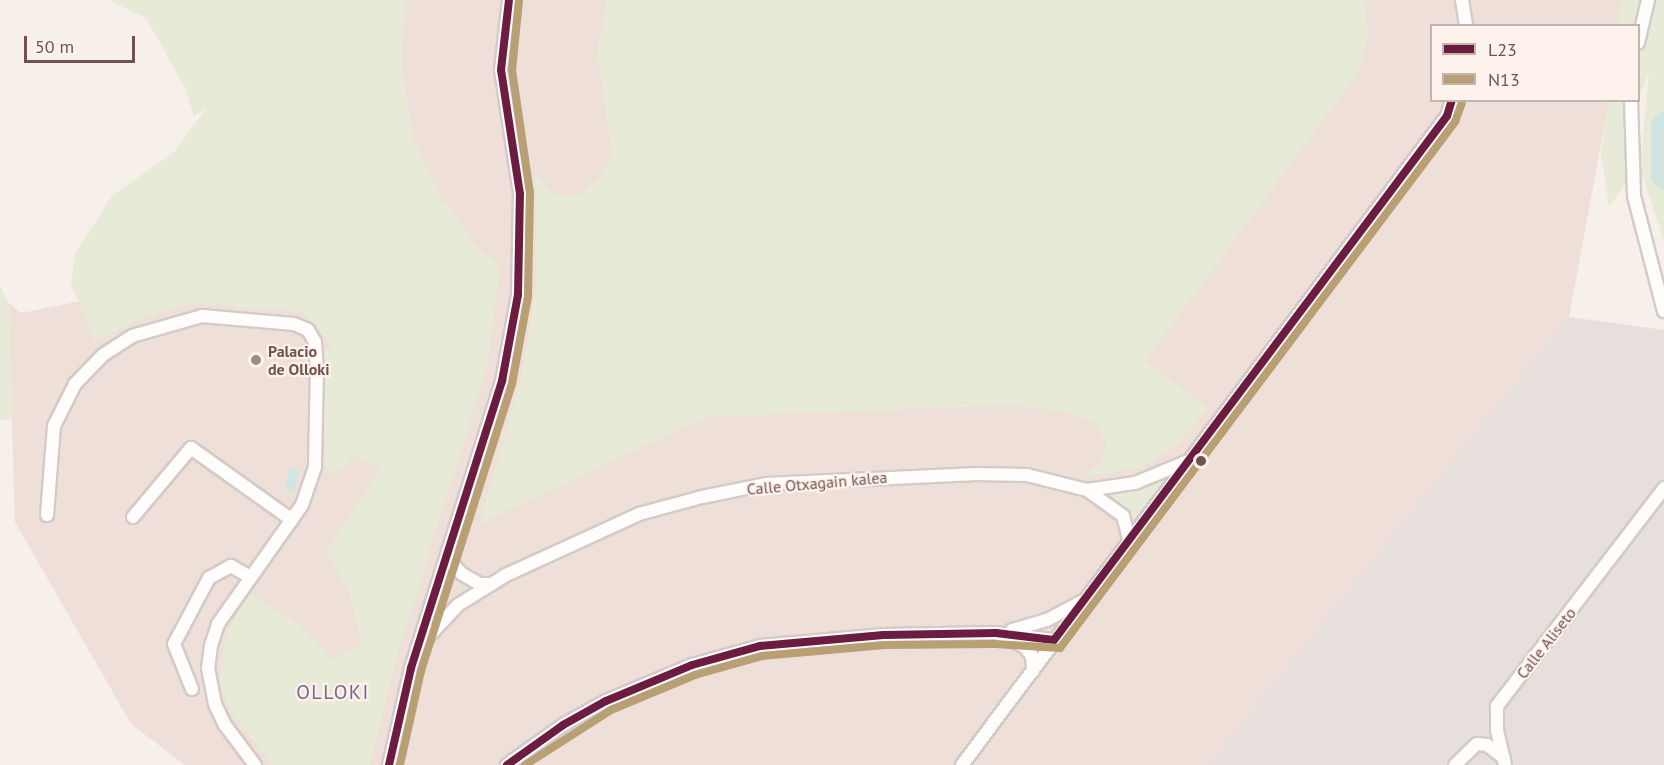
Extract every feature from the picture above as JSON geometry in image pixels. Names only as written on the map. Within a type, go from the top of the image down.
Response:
[{"type":"street","points":[[389,765],[417,648],[502,381],[518,295],[520,194],[501,70],[509,0]]},
{"type":"street","points":[[1462,0],[1466,24]]},
{"type":"street","points":[[1640,34],[1648,0]]},
{"type":"street","points":[[962,765],[1447,116],[1451,102]]},
{"type":"street","points":[[1631,102],[1634,196],[1664,311]]},
{"type":"street","points":[[47,515],[54,426],[75,384],[103,355],[132,336],[202,316],[294,324],[308,330],[315,342],[315,467],[302,505],[218,624],[208,668],[215,704],[225,725],[255,765]]},
{"type":"street","points":[[133,517],[191,448],[292,520]]},
{"type":"street","name":"Calle Otxagain kalea","points":[[1087,490],[1135,483],[1189,461]]},
{"type":"street","name":"Calle Otxagain kalea","points":[[417,648],[458,605],[566,544],[639,514],[766,484],[977,474],[1027,475],[1087,490],[1123,516],[1130,542]]},
{"type":"street","name":"Calle Aliseto","points":[[1504,761],[1495,716],[1497,706],[1664,488]]},
{"type":"street","points":[[449,550],[453,564],[462,574],[492,584]]},
{"type":"street","points":[[192,689],[174,644],[209,578],[231,566],[250,577]]},
{"type":"street","points":[[996,633],[1047,620],[1086,599]]},
{"type":"street","points":[[996,633],[1024,646],[1032,656],[1033,671]]},
{"type":"street","points":[[507,765],[562,725],[606,701],[692,665],[760,646],[853,636],[996,633],[1054,640]]},
{"type":"street","name":"Calle Aliseto","points":[[1455,765],[1477,744],[1487,745],[1504,761]]},
{"type":"shaded area","points":[[357,0],[1628,0],[1623,24],[1430,24],[1430,102],[1609,102],[1569,317],[1212,765],[185,765],[131,724],[15,522],[8,302],[21,313],[303,256]]},
{"type":"shaded area","points":[[1569,317],[1664,330],[1664,765],[1209,765]]},
{"type":"green space","points":[[109,0],[405,0],[401,66],[414,140],[444,206],[446,203],[475,245],[500,266],[487,367],[398,652],[370,765],[272,765],[231,712],[220,682],[225,637],[249,593],[301,626],[334,660],[362,644],[349,593],[326,552],[381,469],[354,455],[344,469],[325,472],[325,351],[333,345],[303,312],[190,303],[146,316],[95,341],[71,284],[75,254],[112,196],[174,152],[207,107],[194,117],[185,88],[146,18]]},
{"type":"green space","points":[[607,0],[1364,0],[1368,36],[1358,72],[1145,361],[1208,408],[1179,443],[1140,468],[1082,477],[1100,464],[1107,445],[1097,424],[1071,413],[1012,405],[706,417],[479,524],[521,378],[537,285],[535,175],[552,193],[577,196],[599,179],[612,155],[597,48]]},
{"type":"green space","points":[[1621,0],[1664,0],[1664,241],[1640,168],[1649,72],[1640,95],[1640,24],[1618,24]]},
{"type":"green space","points":[[1608,102],[1638,102],[1629,122],[1632,174],[1609,207],[1601,154]]},
{"type":"green space","points":[[0,286],[8,302],[13,418],[0,421]]},
{"type":"green space","points":[[1167,478],[1167,481],[1135,525],[1110,497]]},
{"type":"water","points":[[290,468],[299,470],[294,491],[285,489]]},
{"type":"waterway","points":[[1664,125],[1664,175]]},
{"type":"transit line","name":"L23","points":[[389,765],[411,668],[502,381],[518,295],[520,194],[501,70],[509,0]]},
{"type":"transit line","name":"N13","points":[[400,765],[421,671],[512,384],[528,297],[530,193],[512,70],[519,1]]},
{"type":"transit line","name":"L23","points":[[507,765],[563,725],[606,701],[692,665],[760,646],[884,635],[996,633],[1054,640],[1447,116],[1451,102]]},
{"type":"transit line","name":"N13","points":[[525,765],[611,710],[695,675],[762,656],[885,645],[995,644],[1060,648],[1455,122],[1462,103]]},
{"type":"place","name":"Palacio de Olloki","points":[[256,360]]},
{"type":"district","name":"OLLOKI","points":[[333,692]]}]
